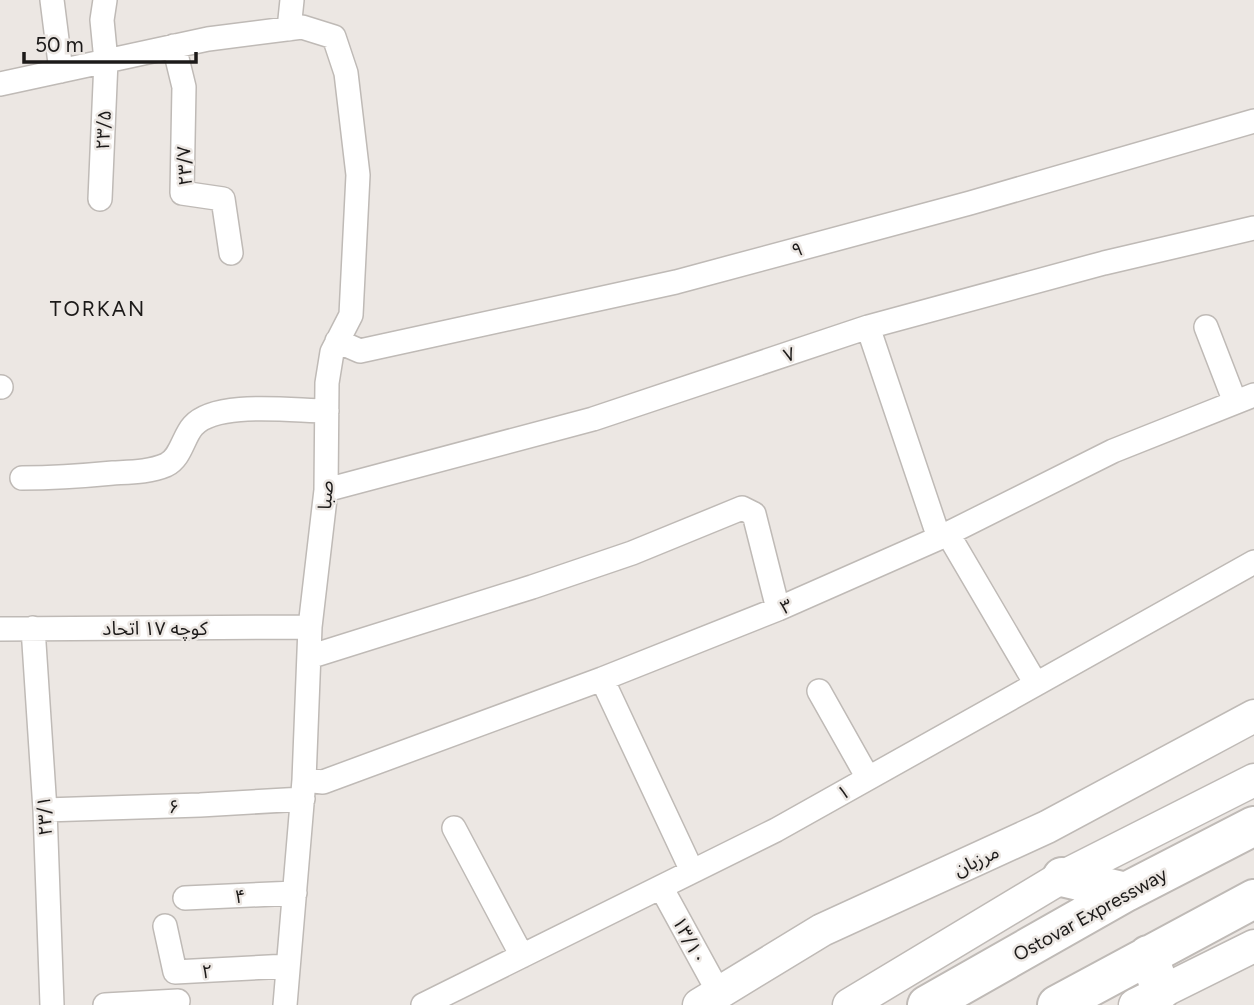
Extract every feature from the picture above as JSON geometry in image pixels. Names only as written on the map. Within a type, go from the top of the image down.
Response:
[{"type":"highway","name":"Ostovar Expressway","points":[[927,1005],[1126,892],[1254,826]]},
{"type":"highway","points":[[1062,877],[1126,892]]},
{"type":"highway","points":[[1057,1005],[1148,954],[1254,900]]},
{"type":"highway","points":[[1148,954],[1148,998]]},
{"type":"street","points":[[52,0],[61,71]]},
{"type":"street","name":"۲۳/۵","points":[[100,199],[106,61],[102,20],[105,0]]},
{"type":"street","points":[[0,84],[208,39],[289,29],[292,0]]},
{"type":"street","name":"صبا","points":[[285,1005],[304,789],[310,627],[326,490],[327,383],[332,352],[351,315],[358,175],[346,73],[334,37],[302,27],[289,29]]},
{"type":"street","name":"۲۳/۷","points":[[174,46],[184,87],[182,193],[223,199],[231,253]]},
{"type":"street","name":"۹","points":[[337,341],[360,351],[676,282],[970,203],[1254,121]]},
{"type":"street","name":"۷","points":[[326,490],[593,419],[868,327],[1104,263],[1254,228]]},
{"type":"street","points":[[868,327],[943,536],[1036,684]]},
{"type":"street","points":[[1206,327],[1245,399]]},
{"type":"street","name":"۳","points":[[304,789],[601,679],[778,609],[943,536],[1113,451],[1245,399]]},
{"type":"street","points":[[22,478],[63,478],[138,471],[168,464],[185,444],[192,427],[211,413],[233,410],[327,411]]},
{"type":"street","points":[[309,657],[607,561],[742,508],[754,514],[778,609]]},
{"type":"street","name":"۱","points":[[423,1005],[776,830],[1254,562]]},
{"type":"street","name":"کوچه ۱۷ اتحاد","points":[[0,629],[310,627]]},
{"type":"street","name":"۲۳/۱","points":[[33,628],[45,810],[52,1005]]},
{"type":"street","points":[[601,679],[692,871]]},
{"type":"street","points":[[819,691],[868,778]]},
{"type":"street","name":"مرزبان","points":[[709,999],[822,930],[1047,827],[1254,716]]},
{"type":"street","points":[[849,1005],[1062,877],[1254,780]]},
{"type":"street","name":"۶","points":[[45,810],[200,805],[304,789]]},
{"type":"street","points":[[454,828],[522,956]]},
{"type":"street","name":"۱۳/۱۰","points":[[662,887],[709,999]]},
{"type":"street","name":"۴","points":[[186,898],[295,893]]},
{"type":"street","name":"۲","points":[[165,926],[175,972],[288,966]]},
{"type":"street","points":[[1148,998],[1254,946]]},
{"type":"street","points":[[105,1005],[178,1001]]},
{"type":"district","name":"TORKAN","points":[[98,309]]}]
